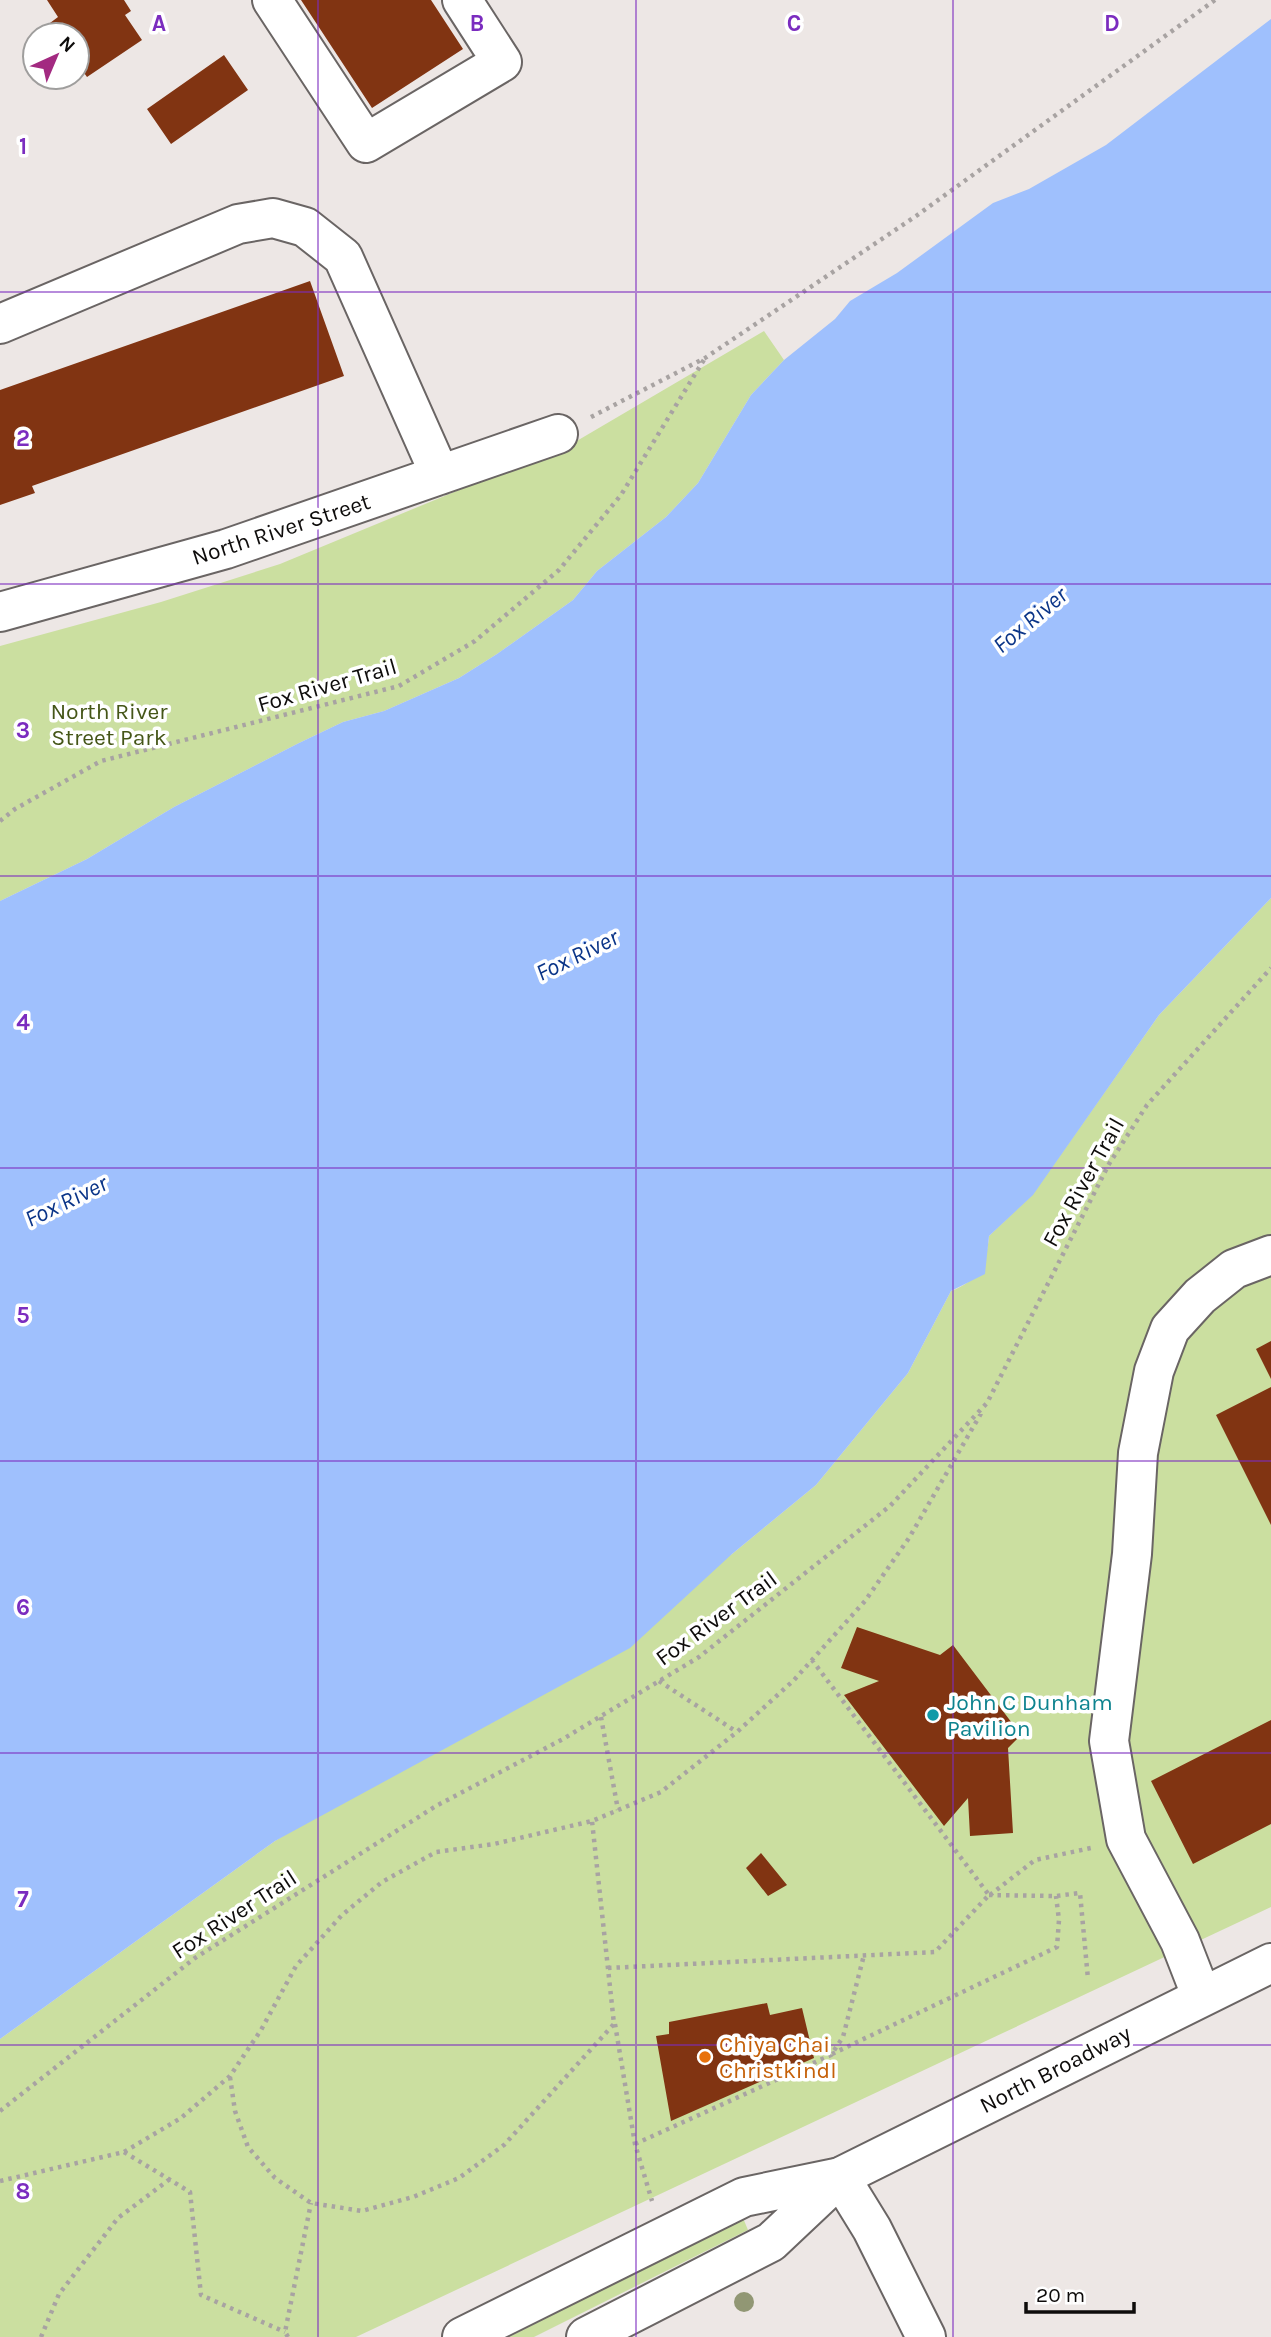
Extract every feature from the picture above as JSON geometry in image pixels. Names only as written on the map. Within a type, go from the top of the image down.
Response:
[{"type":"main road","points":[[272,0],[366,143],[502,62],[461,0]]},
{"type":"main road","points":[[0,324],[238,223],[273,218],[305,227],[343,257],[440,475]]},
{"type":"main road","name":"North River Street","points":[[0,612],[226,549],[558,434]]},
{"type":"main road","points":[[1201,1996],[1180,1941],[1126,1839],[1109,1741],[1132,1554],[1138,1453],[1154,1371],[1170,1329],[1200,1296],[1234,1269],[1271,1255]]},
{"type":"main road","name":"North Broadway","points":[[462,2337],[744,2197],[840,2177],[1271,1963]]},
{"type":"main road","points":[[840,2177],[872,2229],[926,2337]]},
{"type":"main road","name":"North Broadway","points":[[586,2337],[771,2242],[840,2177]]},
{"type":"path","points":[[558,434],[705,358],[916,216],[1215,0]]},
{"type":"path","name":"Fox River Trail","points":[[0,821],[15,809],[101,761],[399,686],[475,642],[559,570],[612,505],[705,358]]},
{"type":"path","name":"Fox River Trail","points":[[0,2111],[195,1958],[436,1806],[601,1717],[699,1657],[890,1506],[987,1403],[1109,1164],[1147,1105],[1271,968]]},
{"type":"path","points":[[0,2180],[124,2152],[181,2118],[230,2076],[261,2030],[296,1966],[342,1915],[382,1882],[436,1852],[494,1844],[592,1822],[661,1792],[737,1732],[812,1660],[865,1601],[909,1538],[987,1403]]},
{"type":"path","points":[[812,1660],[989,1895]]},
{"type":"path","points":[[659,1681],[737,1732]]},
{"type":"path","points":[[601,1717],[618,1810]]},
{"type":"path","points":[[592,1822],[614,2024],[635,2144],[653,2203]]},
{"type":"path","points":[[608,1968],[934,1952],[989,1895],[1035,1860],[1126,1839]]},
{"type":"path","points":[[989,1895],[1056,1896],[1080,1893],[1088,1979]]},
{"type":"path","points":[[635,2144],[831,2055],[1057,1947],[1059,1920],[1056,1896]]},
{"type":"path","points":[[831,2055],[843,2037],[864,1955]]},
{"type":"path","points":[[230,2076],[235,2111],[248,2147],[275,2178],[311,2203],[362,2211],[413,2197],[459,2178],[504,2145],[614,2024]]},
{"type":"path","points":[[124,2152],[190,2192],[201,2295],[286,2334],[311,2203]]},
{"type":"path","points":[[41,2337],[59,2294],[118,2218],[170,2179]]},
{"type":"green space","name":"North River Street Park","points":[[764,331],[784,360],[751,395],[698,483],[666,517],[597,571],[573,600],[459,678],[384,711],[343,722],[299,743],[174,807],[87,859],[0,901],[0,646],[161,602],[280,564],[575,442]]},
{"type":"green space","points":[[1271,898],[1271,1907],[356,2337],[0,2337],[0,2039],[275,1841],[732,1554],[816,1485],[908,1373],[951,1291],[968,1282],[979,1270],[986,1255],[989,1236],[1033,1194],[1159,1015]]},
{"type":"green space","points":[[743,2218],[748,2230],[534,2337],[509,2337]]},
{"type":"water","name":"Fox River","points":[[1271,19],[1271,898],[1159,1015],[1033,1195],[989,1236],[985,1274],[951,1291],[908,1373],[816,1485],[732,1554],[630,1648],[275,1841],[0,2039],[0,901],[87,859],[174,807],[299,743],[343,722],[384,711],[459,678],[497,654],[573,600],[597,571],[666,517],[698,483],[751,395],[784,360],[835,319],[850,301],[897,273],[993,203],[1029,189],[1106,145]]},
{"type":"building","points":[[47,0],[124,0],[131,11],[125,15],[142,40],[91,74],[91,21],[53,21],[58,17]]},
{"type":"building","points":[[301,0],[431,0],[463,49],[372,108]]},
{"type":"building","points":[[224,55],[248,90],[171,144],[147,109]]},
{"type":"building","points":[[310,281],[344,376],[32,486],[35,493],[0,505],[0,390]]},
{"type":"building","points":[[1271,1341],[1271,1379],[1256,1349]]},
{"type":"building","points":[[1271,1387],[1271,1525],[1216,1415]]},
{"type":"building","name":"John C Dunham Pavilion","points":[[857,1627],[940,1655],[953,1645],[1021,1735],[1008,1748],[1013,1833],[970,1836],[968,1798],[944,1826],[844,1695],[879,1681],[841,1668]]},
{"type":"building","points":[[1271,1720],[1271,1824],[1193,1864],[1151,1781]]},
{"type":"building","points":[[761,1853],[787,1885],[768,1896],[746,1868]]},
{"type":"building","points":[[767,2003],[770,2015],[802,2008],[814,2058],[671,2121],[656,2036],[669,2034],[669,2022]]},
{"type":"place","name":"John C Dunham Pavilion","points":[[933,1715]]},
{"type":"place","name":"Chiya Chai Christkindl","points":[[705,2057]]}]
